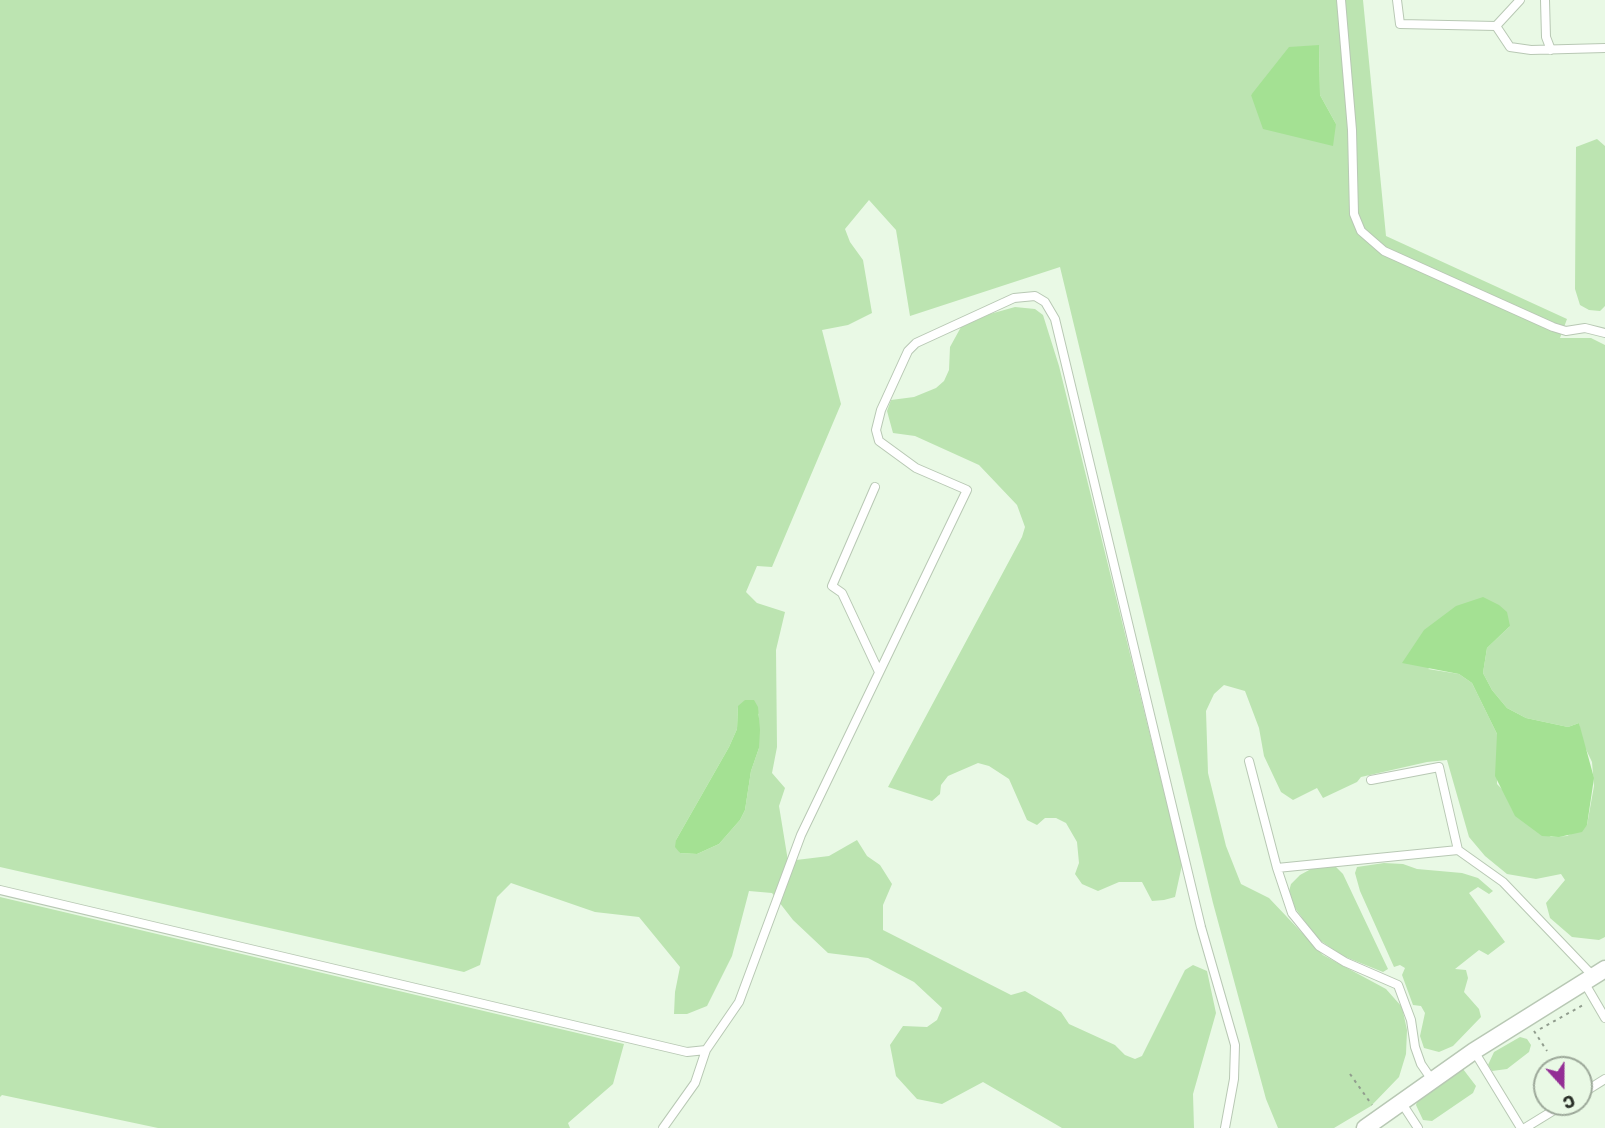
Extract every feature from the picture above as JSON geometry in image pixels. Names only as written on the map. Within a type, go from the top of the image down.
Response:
[{"type":"street","points":[[1365,1128],[1474,1051],[1530,1026],[1594,976]]},
{"type":"lane","points":[[1341,0],[1353,130],[1354,214],[1361,231],[1384,250],[1553,327],[1566,331],[1585,328],[1605,333]]},
{"type":"lane","points":[[1397,0],[1400,24],[1496,26],[1520,0]]},
{"type":"lane","points":[[1545,0],[1546,37],[1551,50]]},
{"type":"lane","points":[[1496,26],[1510,47],[1531,50],[1605,48]]},
{"type":"lane","points":[[663,1128],[695,1083],[706,1050],[739,1002],[801,835],[967,490],[916,468],[879,441],[876,430],[880,410],[908,351],[916,343],[1014,298],[1035,296],[1052,309],[1055,319],[1198,916],[1235,1045],[1234,1078],[1225,1128]]},
{"type":"lane","points":[[876,487],[832,586],[842,593],[879,672]]},
{"type":"lane","points":[[1249,761],[1276,868],[1292,913],[1319,946],[1345,962],[1398,985],[1412,1020],[1415,1047],[1421,1064],[1432,1080]]},
{"type":"lane","points":[[1371,780],[1439,767],[1458,850]]},
{"type":"lane","points":[[1276,868],[1458,850],[1503,882],[1594,976],[1594,999],[1605,1018]]},
{"type":"lane","points":[[0,890],[687,1052],[706,1050]]},
{"type":"lane","points":[[1474,1051],[1523,1128],[1544,1116]]},
{"type":"lane","points":[[1401,1102],[1418,1128]]},
{"type":"path","points":[[1547,1051],[1530,1026],[1594,999]]},
{"type":"path","points":[[1350,1074],[1380,1117]]},
{"type":"shaded area","points":[[0,0],[1363,0],[1386,236],[1567,319],[1560,338],[1591,338],[1605,345],[1605,937],[1599,940],[1572,937],[1550,918],[1546,903],[1565,880],[1561,874],[1536,879],[1507,874],[1485,856],[1469,837],[1447,760],[1427,762],[1361,777],[1357,782],[1323,798],[1317,788],[1293,800],[1281,792],[1264,756],[1259,728],[1245,691],[1224,685],[1214,694],[1206,711],[1208,773],[1226,846],[1241,884],[1269,898],[1323,955],[1386,989],[1402,1007],[1407,1030],[1406,1054],[1399,1077],[1371,1106],[1334,1128],[1278,1128],[1266,1099],[1213,903],[1060,267],[910,316],[896,230],[869,200],[845,229],[850,242],[863,260],[872,313],[848,325],[822,330],[841,404],[772,567],[757,566],[746,592],[757,603],[785,612],[776,650],[777,747],[772,773],[785,788],[779,806],[788,861],[829,856],[857,840],[867,856],[880,865],[892,884],[883,905],[883,930],[1011,995],[1025,991],[1061,1012],[1069,1024],[1115,1045],[1125,1055],[1135,1059],[1142,1056],[1185,970],[1193,965],[1207,971],[1216,1013],[1193,1094],[1194,1128],[1062,1128],[983,1082],[942,1104],[917,1099],[896,1076],[890,1045],[903,1026],[927,1027],[937,1020],[942,1008],[914,982],[868,958],[828,953],[793,920],[772,893],[749,891],[732,956],[707,1006],[687,1014],[674,1014],[680,967],[639,917],[595,912],[511,883],[497,897],[480,965],[464,972],[0,867]],"holes":[[[1319,45],[1320,95],[1336,124],[1251,95]],[[1510,626],[1487,648],[1483,673],[1492,690],[1507,708],[1526,718],[1568,727],[1579,723],[1582,741],[1592,762],[1594,786],[1587,825],[1567,836],[1551,837],[1512,809],[1503,790],[1497,784],[1497,734],[1472,683],[1459,674],[1428,669]],[[738,706],[759,714],[759,748],[751,771],[745,810],[740,820],[719,844],[697,854],[680,853],[676,840],[737,729]]]},
{"type":"shaded area","points":[[1319,45],[1320,95],[1336,124],[1333,146],[1263,129],[1251,95],[1289,47]]},
{"type":"shaded area","points":[[1597,139],[1605,146],[1605,306],[1600,311],[1589,310],[1580,305],[1575,289],[1576,147]]},
{"type":"shaded area","points":[[1015,307],[1035,309],[1043,315],[1059,366],[1182,865],[1175,897],[1164,900],[1152,901],[1142,882],[1119,882],[1098,891],[1082,884],[1075,874],[1079,863],[1077,842],[1066,823],[1056,818],[1045,818],[1037,825],[1027,820],[1009,779],[989,766],[978,763],[948,776],[941,785],[940,794],[932,801],[888,787],[1022,537],[1025,527],[1017,505],[979,465],[915,436],[893,433],[887,411],[891,400],[914,397],[936,388],[944,381],[949,370],[950,347],[961,327],[990,314]]},
{"type":"shaded area","points":[[1483,597],[1507,612],[1510,626],[1487,648],[1483,673],[1492,690],[1507,708],[1526,718],[1568,727],[1579,723],[1594,778],[1587,825],[1582,832],[1559,837],[1542,836],[1515,816],[1495,776],[1497,734],[1472,683],[1459,674],[1402,663],[1424,630],[1456,606]]},
{"type":"shaded area","points":[[745,700],[754,700],[758,707],[760,730],[759,748],[751,771],[745,810],[740,820],[719,844],[697,854],[680,853],[675,847],[676,840],[729,747],[737,729],[738,706]]},
{"type":"shaded area","points":[[1384,863],[1462,873],[1478,878],[1493,891],[1489,894],[1478,887],[1469,893],[1505,942],[1488,955],[1479,950],[1455,969],[1466,970],[1468,978],[1464,992],[1479,1009],[1481,1017],[1453,1046],[1439,1052],[1424,1048],[1420,1036],[1425,1013],[1421,1006],[1413,1005],[1402,975],[1405,968],[1400,965],[1394,967],[1360,891],[1355,873],[1357,867]]},
{"type":"shaded area","points":[[1335,866],[1343,874],[1388,969],[1383,972],[1343,956],[1318,939],[1292,904],[1288,895],[1291,884],[1300,875],[1311,869]]},
{"type":"shaded area","points":[[0,897],[624,1044],[613,1084],[568,1123],[570,1128],[158,1128],[2,1095],[0,1097]]},
{"type":"shaded area","points":[[1520,1037],[1527,1039],[1531,1045],[1529,1052],[1507,1069],[1492,1071],[1488,1065],[1494,1052]]},
{"type":"shaded area","points":[[1463,1069],[1476,1086],[1473,1093],[1432,1121],[1423,1120],[1416,1105],[1418,1098],[1456,1070]]}]
